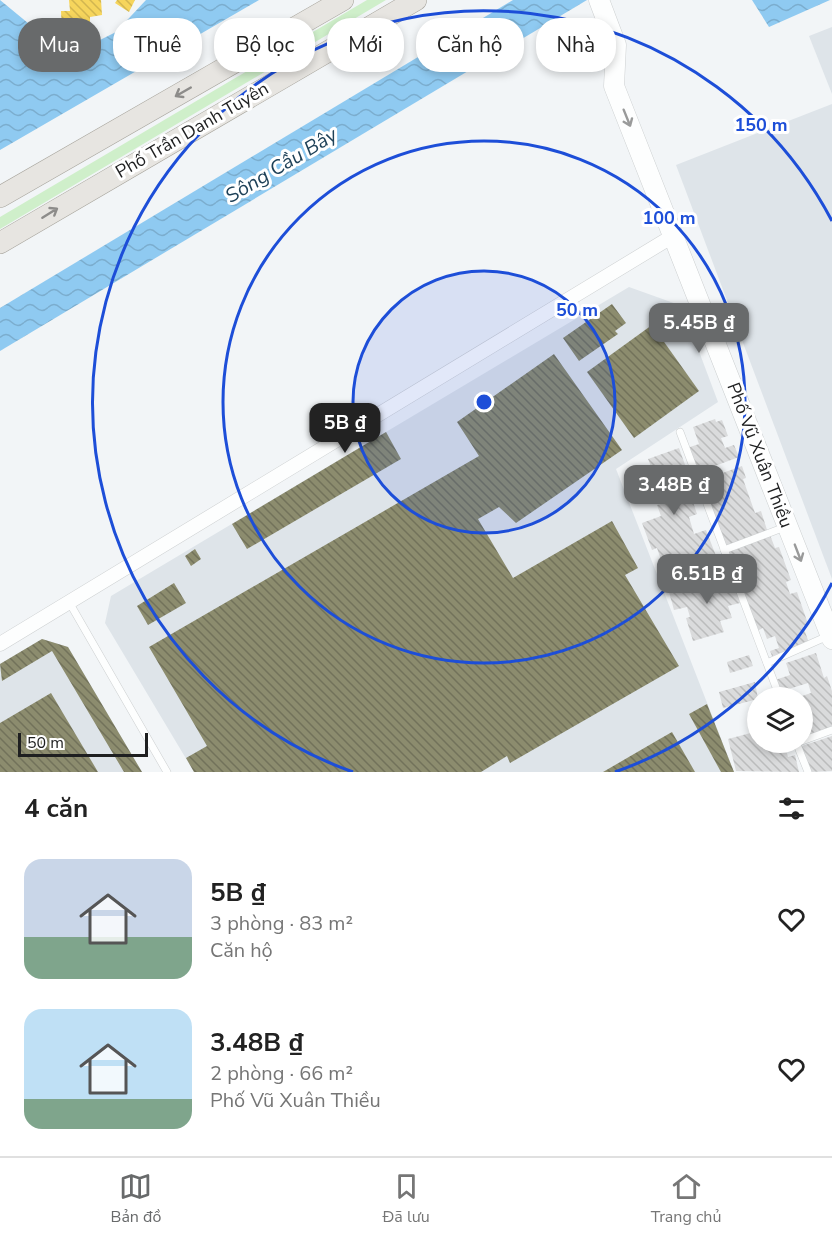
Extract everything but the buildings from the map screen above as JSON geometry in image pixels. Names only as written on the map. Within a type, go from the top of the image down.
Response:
[{"type":"main road","name":"Phố Trần Danh Tuyên","points":[[0,197],[343,0]]},
{"type":"main road","name":"Phố Trần Danh Tuyên","points":[[0,243],[416,0]]},
{"type":"main road","name":"Phố Vũ Xuân Thiều","points":[[600,3],[615,45],[614,86],[831,637]]},
{"type":"street","points":[[0,644],[673,236]]},
{"type":"lane","points":[[680,432],[776,687]]},
{"type":"lane","points":[[724,550],[788,526]]},
{"type":"lane","points":[[69,602],[167,772]]},
{"type":"lane","points":[[767,663],[831,637]]},
{"type":"lane","points":[[813,737],[832,730]]},
{"type":"lane","points":[[801,753],[808,772]]},
{"type":"shaded area","points":[[832,27],[832,94],[809,36]]},
{"type":"shaded area","points":[[832,104],[832,579],[676,165]]},
{"type":"shaded area","points":[[629,287],[682,306],[718,402],[616,469],[734,772],[194,772],[105,623],[111,596]]},
{"type":"shaded area","points":[[42,639],[68,647],[142,772],[0,772],[0,664]]},
{"type":"green space","points":[[367,0],[386,0],[356,18],[337,18]]},
{"type":"green space","points":[[327,24],[327,35],[315,42],[315,31]]},
{"type":"green space","points":[[245,72],[265,72],[0,229],[0,217]]},
{"type":"water","points":[[0,0],[22,18],[18,18],[18,72],[101,72],[101,40],[113,34],[113,72],[135,72],[0,150]]},
{"type":"water","points":[[146,0],[259,0],[228,18],[214,18],[214,26],[202,33],[202,18],[129,18]]},
{"type":"water","name":"Sông Cầu Bây","points":[[513,0],[587,0],[557,18],[536,18],[536,30],[524,38],[524,18],[483,18]]},
{"type":"water","points":[[752,0],[830,0],[769,27]]},
{"type":"water","name":"Sông Cầu Bây","points":[[416,58],[416,72],[467,72],[0,351],[0,308],[393,72],[404,72],[404,65]]}]
